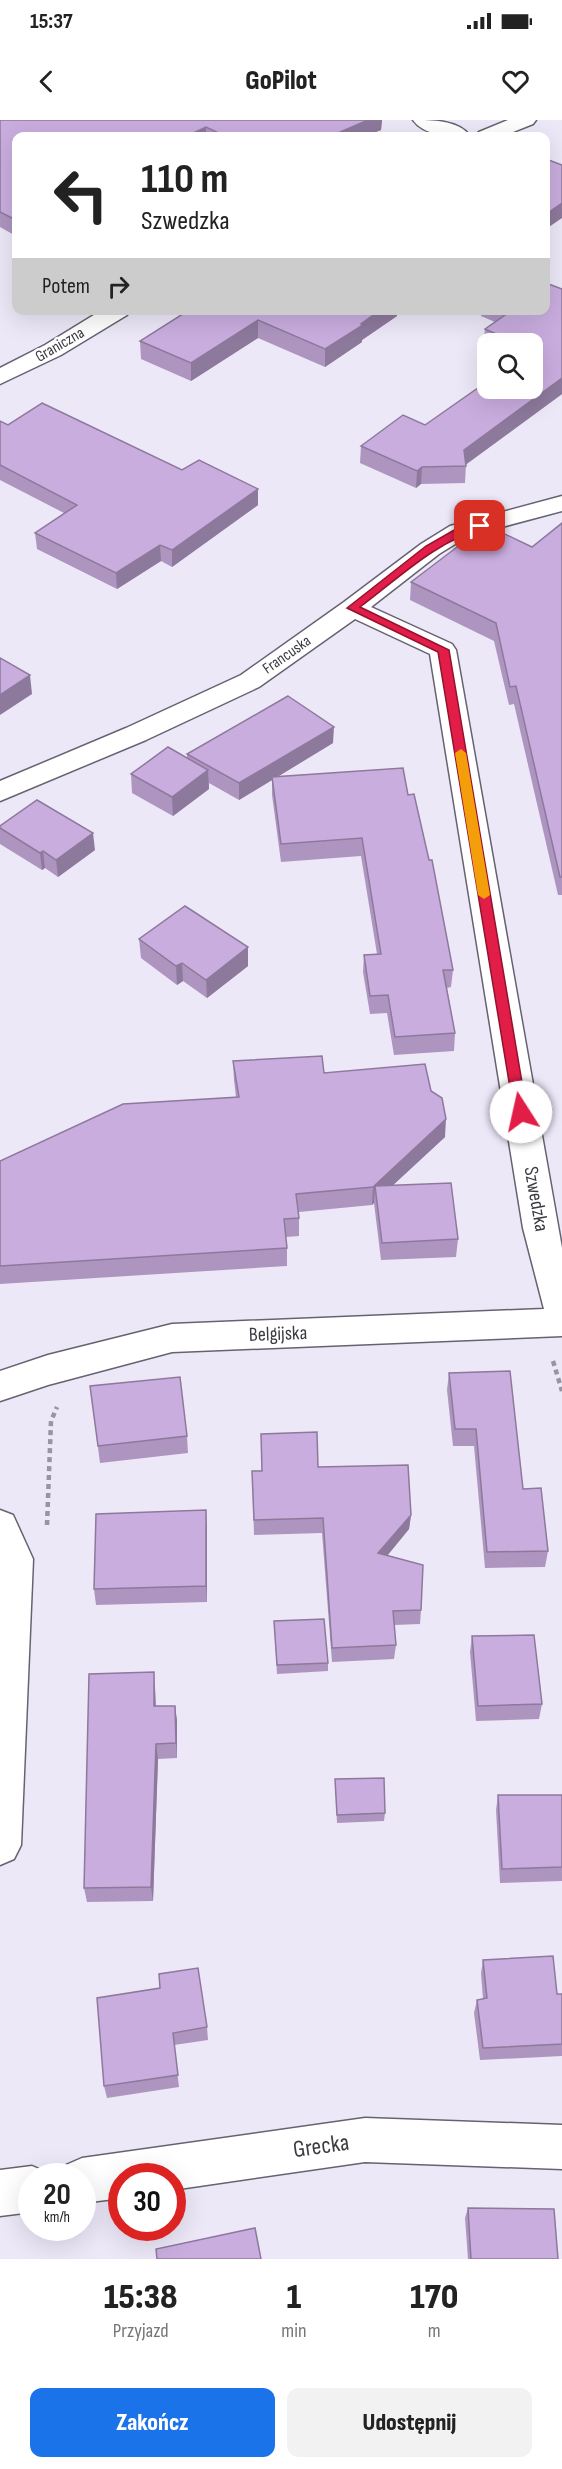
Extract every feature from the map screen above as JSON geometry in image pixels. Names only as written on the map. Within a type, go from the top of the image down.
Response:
[{"type":"street","points":[[423,120],[451,132]]},
{"type":"street","points":[[496,132],[526,120]]},
{"type":"street","name":"Graniczna","points":[[0,377],[53,350],[111,315]]},
{"type":"street","name":"Francuska","points":[[0,792],[136,734],[250,681],[353,608],[430,549],[459,531],[562,503]]},
{"type":"street","name":"Szwedzka","points":[[353,608],[443,650],[540,1228],[562,1313]]},
{"type":"street","name":"Belgijska","points":[[0,1386],[48,1370],[172,1338],[562,1322]]},
{"type":"street","points":[[0,1526],[14,1559],[0,1845]]},
{"type":"street","name":"Grecka","points":[[96,2179],[365,2140],[562,2147]]},
{"type":"street","points":[[0,2193],[18,2191]]},
{"type":"path","points":[[547,1357],[555,1362],[562,1391]]},
{"type":"path","points":[[46,1533],[51,1421],[59,1402]]},
{"type":"building","points":[[0,120],[368,120],[340,132],[217,132],[206,127],[195,132],[12,132],[12,218],[0,212]]},
{"type":"building","points":[[550,160],[562,165],[562,203],[550,211]]},
{"type":"building","points":[[550,284],[562,289],[562,378],[543,392],[543,333],[494,333],[485,329],[505,315],[550,315]]},
{"type":"building","points":[[181,315],[373,315],[361,324],[363,325],[325,349],[258,320],[191,363],[140,341]]},
{"type":"building","points":[[477,389],[477,399],[533,399],[464,450],[466,466],[422,467],[417,471],[361,446],[403,415],[425,425]]},
{"type":"building","points":[[42,403],[182,470],[199,460],[258,489],[172,550],[160,545],[116,573],[35,533],[77,505],[0,465],[0,421],[8,425]]},
{"type":"building","points":[[562,523],[562,877],[560,877],[516,686],[510,687],[496,623],[411,582],[486,525],[532,547]]},
{"type":"building","points":[[0,658],[30,675],[0,695]]},
{"type":"building","points":[[288,696],[334,727],[239,783],[187,754]]},
{"type":"building","points":[[168,747],[208,770],[172,797],[131,774]]},
{"type":"building","points":[[403,768],[408,795],[414,794],[429,860],[432,860],[453,970],[443,970],[455,1033],[395,1037],[388,995],[370,996],[364,955],[381,954],[362,838],[281,844],[272,777]]},
{"type":"building","points":[[37,800],[93,833],[56,860],[43,851],[40,853],[0,828]]},
{"type":"building","points":[[185,906],[248,947],[206,980],[182,963],[176,966],[139,939]]},
{"type":"building","points":[[322,1056],[324,1073],[425,1064],[431,1091],[442,1098],[446,1119],[373,1187],[296,1194],[299,1218],[284,1219],[287,1248],[0,1266],[0,1161],[123,1104],[239,1097],[233,1061]]},
{"type":"building","points":[[451,1183],[458,1239],[382,1243],[375,1186]]},
{"type":"building","points":[[510,1371],[523,1489],[541,1488],[548,1551],[487,1552],[476,1429],[455,1429],[449,1373]]},
{"type":"building","points":[[180,1377],[187,1436],[98,1446],[90,1386]]},
{"type":"building","points":[[317,1432],[318,1467],[408,1465],[411,1515],[378,1553],[423,1565],[421,1610],[393,1611],[396,1645],[332,1648],[323,1518],[254,1520],[252,1471],[262,1471],[261,1434]]},
{"type":"building","points":[[206,1510],[206,1586],[94,1589],[96,1514]]},
{"type":"building","points":[[324,1619],[328,1663],[277,1665],[274,1621]]},
{"type":"building","points":[[534,1635],[542,1704],[478,1706],[472,1636]]},
{"type":"building","points":[[154,1672],[154,1706],[175,1706],[176,1743],[156,1744],[151,1887],[84,1888],[89,1674]]},
{"type":"building","points":[[384,1778],[385,1813],[337,1815],[335,1779]]},
{"type":"building","points":[[498,1795],[562,1795],[562,1867],[502,1869]]},
{"type":"building","points":[[553,1956],[557,1994],[562,1994],[562,2044],[483,2048],[477,2000],[487,1998],[483,1960]]},
{"type":"building","points":[[198,1968],[207,2027],[173,2033],[178,2075],[104,2086],[97,1998],[160,1988],[159,1974]]},
{"type":"building","points":[[468,2208],[554,2209],[558,2259],[471,2259]]},
{"type":"building","points":[[255,2228],[261,2259],[157,2259],[156,2249]]},
{"type":"slow traffic","points":[[461,753],[484,895]]},
{"type":"route","points":[[480,526],[459,531],[430,549],[353,608],[443,650],[521,1112]]}]
